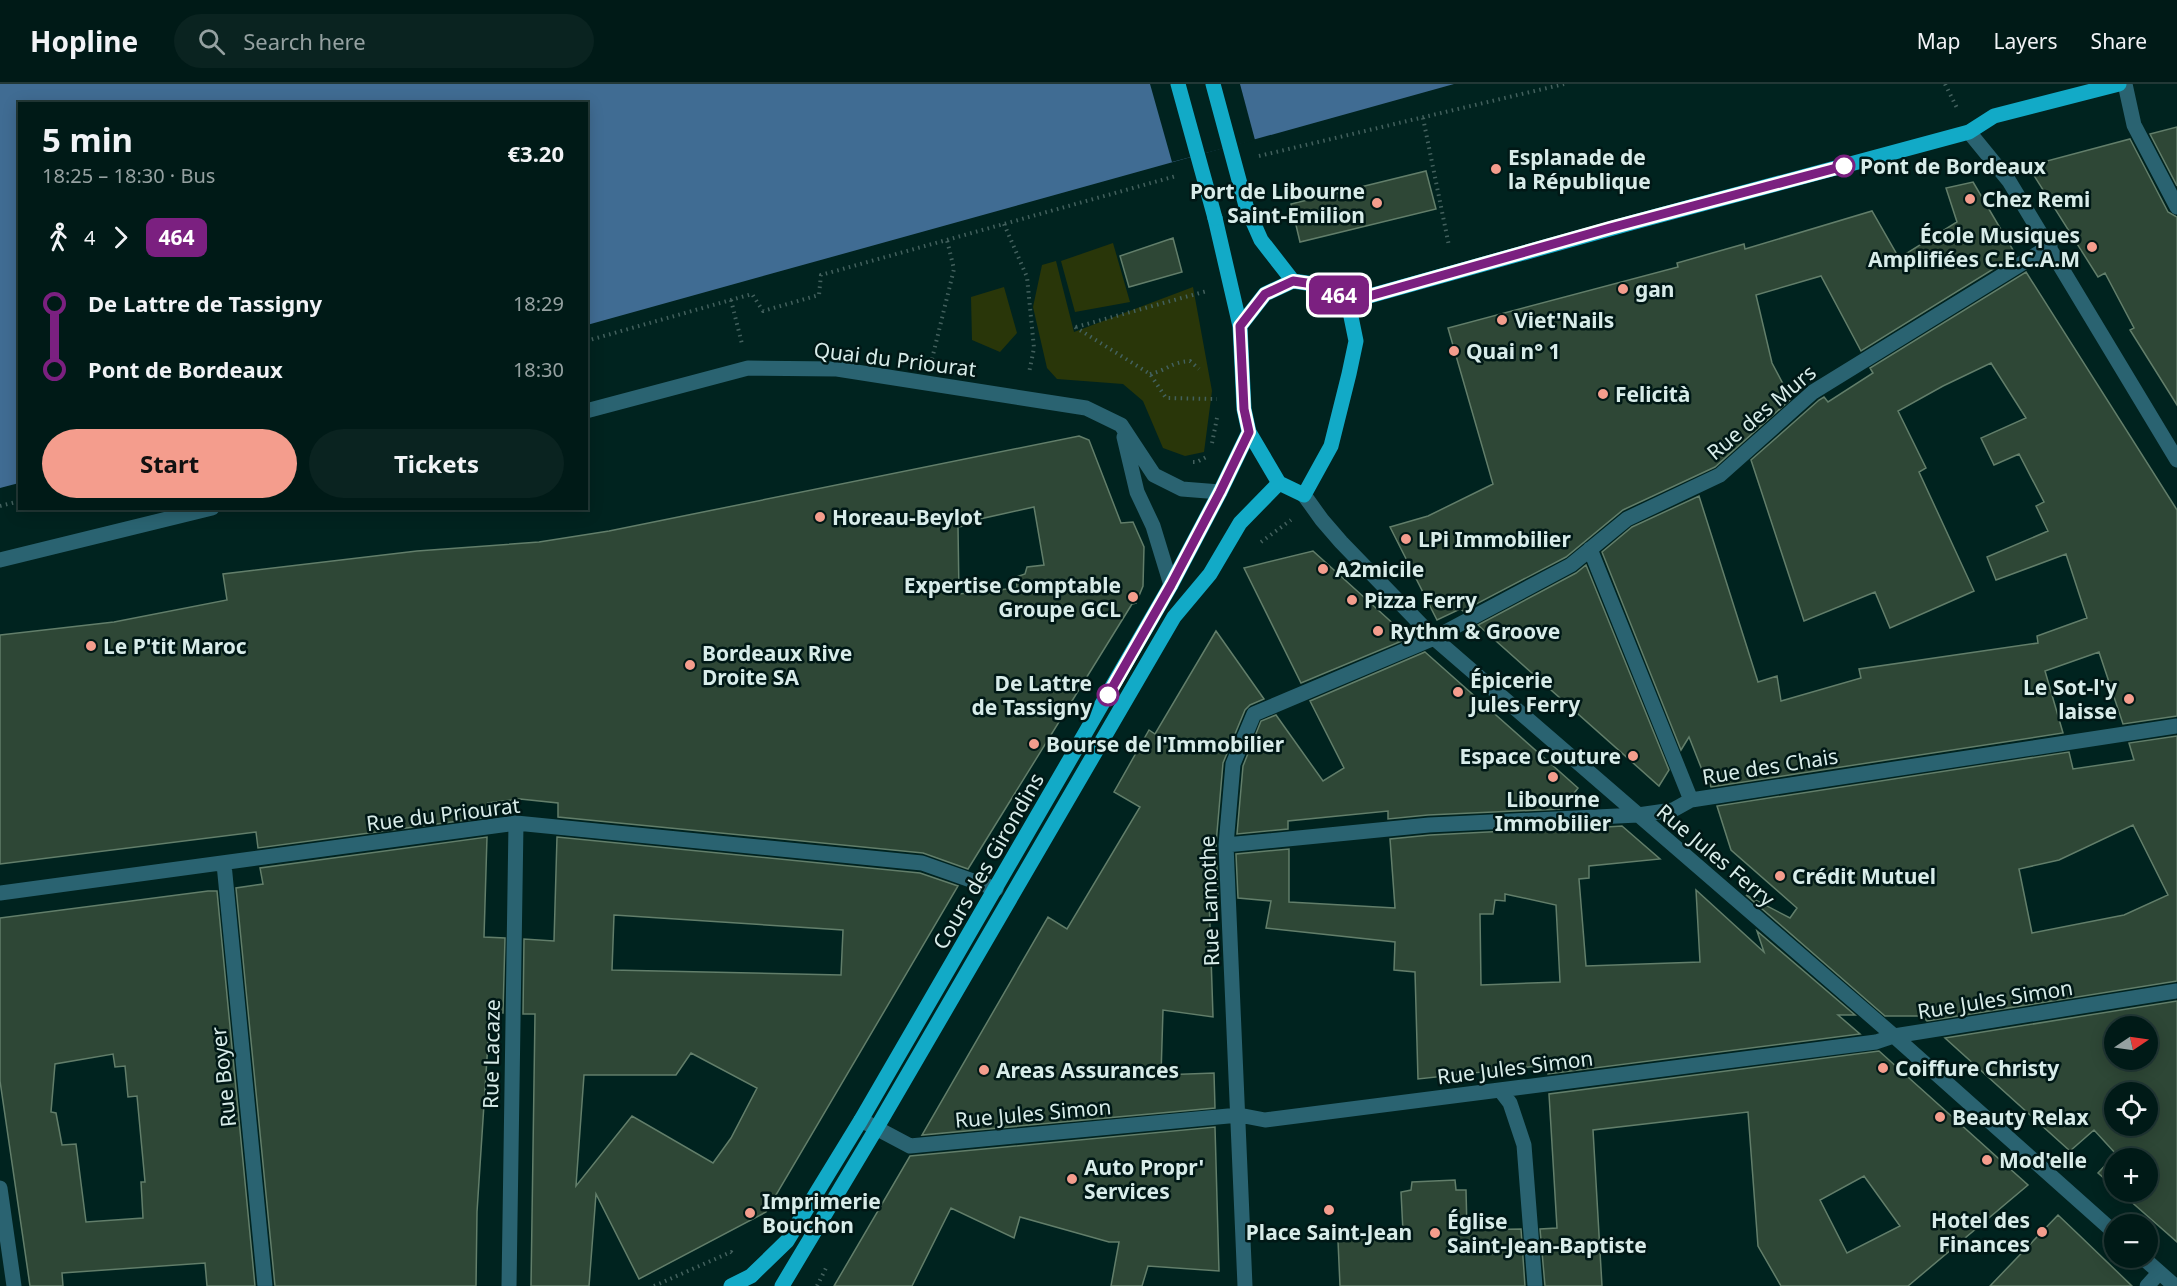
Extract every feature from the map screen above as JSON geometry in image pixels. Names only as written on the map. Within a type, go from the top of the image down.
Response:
[{"type":"main road","points":[[1178,84],[1215,218],[1240,326],[1244,409],[1249,432],[1279,483],[1304,495],[1331,446],[1349,374],[1356,341],[1348,302],[1327,286],[1293,281],[1265,294],[1240,326]]},
{"type":"main road","points":[[1213,84],[1246,206],[1261,240],[1293,281]]},
{"type":"main road","points":[[1348,302],[1454,271],[1969,132],[1994,116],[2119,84]]},
{"type":"main road","name":"Cours des Girondins","points":[[731,1286],[751,1276],[787,1241],[861,1120],[1171,585],[1249,432]]},
{"type":"main road","name":"Cours des Girondins","points":[[782,1286],[1174,617],[1210,574],[1240,523],[1279,483]]},
{"type":"street","points":[[2125,84],[2134,125],[2177,207]]},
{"type":"street","points":[[1969,132],[2009,181],[2177,460]]},
{"type":"street","name":"Rue des Murs","points":[[1434,638],[1571,565],[1627,519],[1720,475],[1813,392],[2050,246]]},
{"type":"street","name":"Quai du Priourat","points":[[588,410],[748,368],[837,369],[1086,408],[1121,425]]},
{"type":"street","points":[[1121,425],[1154,475],[1182,489],[1220,492]]},
{"type":"street","points":[[1121,425],[1137,492],[1153,526],[1171,585]]},
{"type":"street","name":"Rue Jules Ferry","points":[[1304,495],[1341,542],[1434,638],[1894,1036],[2104,1223]]},
{"type":"street","points":[[0,560],[204,510]]},
{"type":"street","points":[[1590,549],[1691,800]]},
{"type":"street","name":"Rue Lamothe","points":[[1245,1286],[1226,844],[1233,764],[1254,714],[1434,638]]},
{"type":"street","name":"Rue des Chais","points":[[1226,844],[1429,825],[1638,815],[1673,810],[1691,800],[2177,726]]},
{"type":"street","name":"Rue du Priourat","points":[[0,893],[516,823],[922,863],[996,889]]},
{"type":"street","name":"Rue Lacaze","points":[[509,1286],[516,823]]},
{"type":"street","name":"Rue Boyer","points":[[224,864],[265,1286]]},
{"type":"street","name":"Rue Jules Simon","points":[[861,1120],[910,1146],[1239,1115],[1265,1120],[1876,1042],[1894,1036],[2177,991]]},
{"type":"street","points":[[1500,1090],[1510,1103],[1524,1145],[1535,1286]]},
{"type":"street","points":[[0,1188],[14,1286]]},
{"type":"street","points":[[2154,1268],[2175,1286]]},
{"type":"street","points":[[2147,1286],[2159,1272]]},
{"type":"path","points":[[1258,156],[1564,84]]},
{"type":"path","points":[[1422,117],[1454,271]]},
{"type":"path","points":[[588,340],[752,294],[763,311],[819,295],[821,275],[1179,175]]},
{"type":"path","points":[[1004,224],[1027,277],[1034,348],[1024,398]]},
{"type":"path","points":[[927,383],[954,269],[947,240]]},
{"type":"path","points":[[1217,407],[1217,397],[1166,398],[1150,374],[1075,327],[1230,284]]},
{"type":"path","points":[[731,300],[748,368]]},
{"type":"path","points":[[1150,374],[1162,371],[1175,362],[1190,361],[1198,369]]},
{"type":"path","points":[[1189,462],[1197,462],[1209,455],[1217,426],[1217,417]]},
{"type":"path","points":[[0,506],[18,502]]},
{"type":"green space","points":[[1113,243],[1130,302],[1075,312],[1061,261]]},
{"type":"green space","points":[[1056,261],[1074,332],[1193,287],[1212,391],[1204,452],[1185,456],[1163,448],[1143,401],[1123,384],[1057,379],[1047,368],[1033,307],[1042,265]]},
{"type":"green space","points":[[1004,287],[1017,333],[1000,352],[972,340],[971,297]]},
{"type":"water","points":[[0,84],[1454,84],[588,325],[588,102],[18,102],[18,483],[0,488]]},
{"type":"pier","points":[[1150,84],[1240,84],[1255,140],[1172,162]]},
{"type":"building","points":[[2177,127],[2177,186],[2150,134]]},
{"type":"building","points":[[2130,139],[2168,212],[2177,217],[2177,405],[2130,330],[2134,328],[2105,273],[2098,277],[2028,166]]},
{"type":"building","name":"Port de Libourne Saint-Emilion","points":[[1426,171],[1436,209],[1300,242],[1291,204]]},
{"type":"building","points":[[1973,182],[2016,255],[1861,351],[1821,276],[1756,295],[1772,363],[1791,399],[1715,467],[1623,510],[1566,557],[1463,611],[1460,609],[1437,620],[1390,527],[1428,516],[1493,484],[1448,328],[1678,267],[1677,263],[1744,244],[1745,249],[1872,211],[1899,258],[1957,222],[1946,188]]},
{"type":"building","points":[[1173,238],[1182,272],[1129,287],[1120,256]]},
{"type":"building","points":[[2026,272],[2177,510],[2177,716],[2123,724],[2099,652],[2045,671],[2063,733],[1711,787],[1689,737],[1681,750],[1602,552],[1632,527],[1699,496],[1758,682],[1777,676],[1781,701],[1861,678],[1859,669],[2038,643],[2037,636],[2087,618],[2066,554],[1996,580],[1987,557],[2048,531],[2036,506],[2044,502],[2019,454],[1994,465],[1981,438],[2026,418],[1991,363],[1898,411],[1926,468],[1919,472],[1974,591],[1890,628],[1875,592],[1804,621],[1751,460],[1819,400],[1824,397],[1828,402],[1873,373],[1870,368]]},
{"type":"building","points":[[1079,436],[1089,440],[1121,523],[1133,522],[1144,547],[1143,586],[1136,603],[1132,604],[968,869],[923,853],[558,817],[558,803],[520,799],[488,803],[488,817],[258,848],[256,832],[0,864],[0,635],[114,622],[227,600],[223,574],[417,551],[539,542],[609,531]],"holes":[[[1034,507],[1044,565],[1027,567],[1025,574],[1016,577],[1017,588],[959,594],[958,527],[979,523],[980,519]]]},
{"type":"building","points":[[1313,551],[1409,638],[1301,683],[1244,568]]},
{"type":"building","points":[[1586,565],[1669,770],[1659,786],[1478,625],[1576,573]]},
{"type":"building","points":[[1216,631],[1264,699],[1250,705],[1245,710],[1223,763],[1216,844],[1218,896],[1209,895],[1213,1017],[1163,1010],[1161,1075],[1214,1073],[1215,1108],[922,1135],[1048,917],[1067,929],[1140,807],[1114,792],[1149,730],[1155,734]]},
{"type":"building","points":[[1425,652],[1578,788],[1562,809],[1388,819],[1388,811],[1288,821],[1288,829],[1237,834],[1243,766],[1261,721],[1276,715],[1323,781],[1344,768],[1310,701]]},
{"type":"building","points":[[2177,736],[2177,981],[1927,1021],[1922,1016],[1885,1016],[1746,895],[1790,918],[1797,908],[1731,850],[1717,806],[2069,752],[2073,769],[2134,760],[2129,743]],"holes":[[[2133,825],[2168,895],[2124,915],[2032,933],[2019,869],[2059,860]]]},
{"type":"building","points":[[1622,826],[1660,859],[1589,866],[1589,878],[1579,879],[1586,966],[1700,962],[1696,890],[1764,952],[1757,931],[1855,1015],[1838,1015],[1860,1034],[1548,1074],[1547,1065],[1418,1079],[1415,972],[1394,970],[1395,942],[1266,928],[1271,901],[1238,898],[1236,854],[1289,849],[1289,902],[1395,908],[1390,839],[1547,829],[1546,831]],"holes":[[[1505,894],[1556,905],[1560,982],[1481,985],[1480,914],[1493,914],[1495,900],[1505,901]]]},
{"type":"building","points":[[487,837],[484,937],[505,938],[503,1013],[490,1012],[477,1212],[476,1286],[275,1286],[236,888],[263,884],[260,868]]},
{"type":"building","points":[[557,837],[920,873],[958,886],[766,1212],[639,1279],[596,1194],[589,1286],[531,1286],[535,1014],[523,1014],[524,939],[554,941]],"holes":[[[614,915],[843,930],[841,975],[612,970]],[[691,1053],[757,1088],[731,1138],[713,1163],[632,1116],[576,1186],[584,1075],[676,1075]]]},
{"type":"building","points":[[217,891],[255,1286],[207,1286],[205,1263],[62,1273],[63,1286],[30,1286],[0,1081],[0,918]],"holes":[[[113,1054],[115,1067],[125,1066],[128,1097],[137,1096],[145,1182],[141,1182],[143,1218],[86,1222],[76,1144],[62,1145],[56,1113],[51,1112],[55,1064]]]},
{"type":"building","points":[[2177,1001],[2177,1242],[2158,1225],[2158,1214],[2145,1214],[2132,1202],[2158,1202],[2158,1148],[2110,1148],[2094,1130],[2070,1151],[1945,1038]]},
{"type":"building","points":[[1879,1051],[2028,1185],[1908,1286],[1781,1286],[1758,1246],[1748,1112],[1593,1130],[1602,1286],[1545,1286],[1540,1229],[1557,1228],[1549,1094]],"holes":[[[1864,1176],[1900,1226],[1847,1253],[1820,1200]]]},
{"type":"building","points":[[1215,1127],[1219,1271],[1148,1266],[1142,1286],[1111,1286],[1119,1242],[1109,1242],[1020,1217],[1014,1238],[951,1208],[912,1286],[834,1286],[910,1156]]},
{"type":"building","points":[[2104,1167],[2104,1178],[2098,1173]]},
{"type":"building","name":"Église Saint-Jean-Baptiste","points":[[1455,1180],[1456,1190],[1466,1190],[1467,1230],[1521,1229],[1525,1286],[1340,1286],[1338,1241],[1360,1239],[1360,1233],[1403,1232],[1401,1192],[1411,1190],[1412,1182]]},
{"type":"building","name":"Hotel des Finances","points":[[2058,1215],[2104,1259],[2104,1268],[2113,1268],[2132,1286],[1990,1286]]},
{"type":"bus line","name":"464","points":[[1108,695],[1171,585],[1249,432],[1244,409],[1240,326],[1265,294],[1293,281],[1327,286],[1348,302],[1610,228],[1844,166]]},
{"type":"place","name":"Pont de Bordeaux","points":[[1844,166]]},
{"type":"place","name":"Esplanade de la République","points":[[1496,169]]},
{"type":"place","name":"Chez Remi","points":[[1970,199]]},
{"type":"place","name":"Port de Libourne Saint-Emilion","points":[[1377,203]]},
{"type":"place","name":"École Musiques Amplifiées C.E.C.A.M","points":[[2092,247]]},
{"type":"place","name":"gan","points":[[1623,289]]},
{"type":"place","name":"Viet'Nails","points":[[1502,320]]},
{"type":"place","name":"Quai n° 1","points":[[1454,351]]},
{"type":"place","name":"Felicità","points":[[1603,394]]},
{"type":"place","name":"Horeau-Beylot","points":[[820,517]]},
{"type":"place","name":"LPi Immobilier","points":[[1406,539]]},
{"type":"place","name":"A2micile","points":[[1323,569]]},
{"type":"place","name":"Expertise Comptable Groupe GCL","points":[[1133,597]]},
{"type":"place","name":"Pizza Ferry","points":[[1352,600]]},
{"type":"place","name":"Rythm & Groove","points":[[1378,631]]},
{"type":"place","name":"Le P'tit Maroc","points":[[91,646]]},
{"type":"place","name":"Bordeaux Rive Droite SA","points":[[690,665]]},
{"type":"place","name":"Épicerie Jules Ferry","points":[[1458,692]]},
{"type":"place","name":"De Lattre de Tassigny","points":[[1108,695]]},
{"type":"place","name":"Le Sot-l'y laisse","points":[[2129,699]]},
{"type":"place","name":"Bourse de l'Immobilier","points":[[1034,744]]},
{"type":"place","name":"Espace Couture","points":[[1633,756]]},
{"type":"place","name":"Libourne Immobilier","points":[[1553,777]]},
{"type":"place","name":"Crédit Mutuel","points":[[1780,876]]},
{"type":"place","name":"Coiffure Christy","points":[[1883,1068]]},
{"type":"place","name":"Areas Assurances","points":[[984,1070]]},
{"type":"place","name":"Beauty Relax","points":[[1940,1117]]},
{"type":"place","name":"Mod'elle","points":[[1987,1160]]},
{"type":"place","name":"Auto Propr' Services","points":[[1072,1179]]},
{"type":"place","name":"Place Saint-Jean","points":[[1329,1210]]},
{"type":"place","name":"Imprimerie Bouchon","points":[[750,1213]]},
{"type":"place","name":"Hotel des Finances","points":[[2042,1232]]},
{"type":"place","name":"Église Saint-Jean-Baptiste","points":[[1435,1233]]}]
